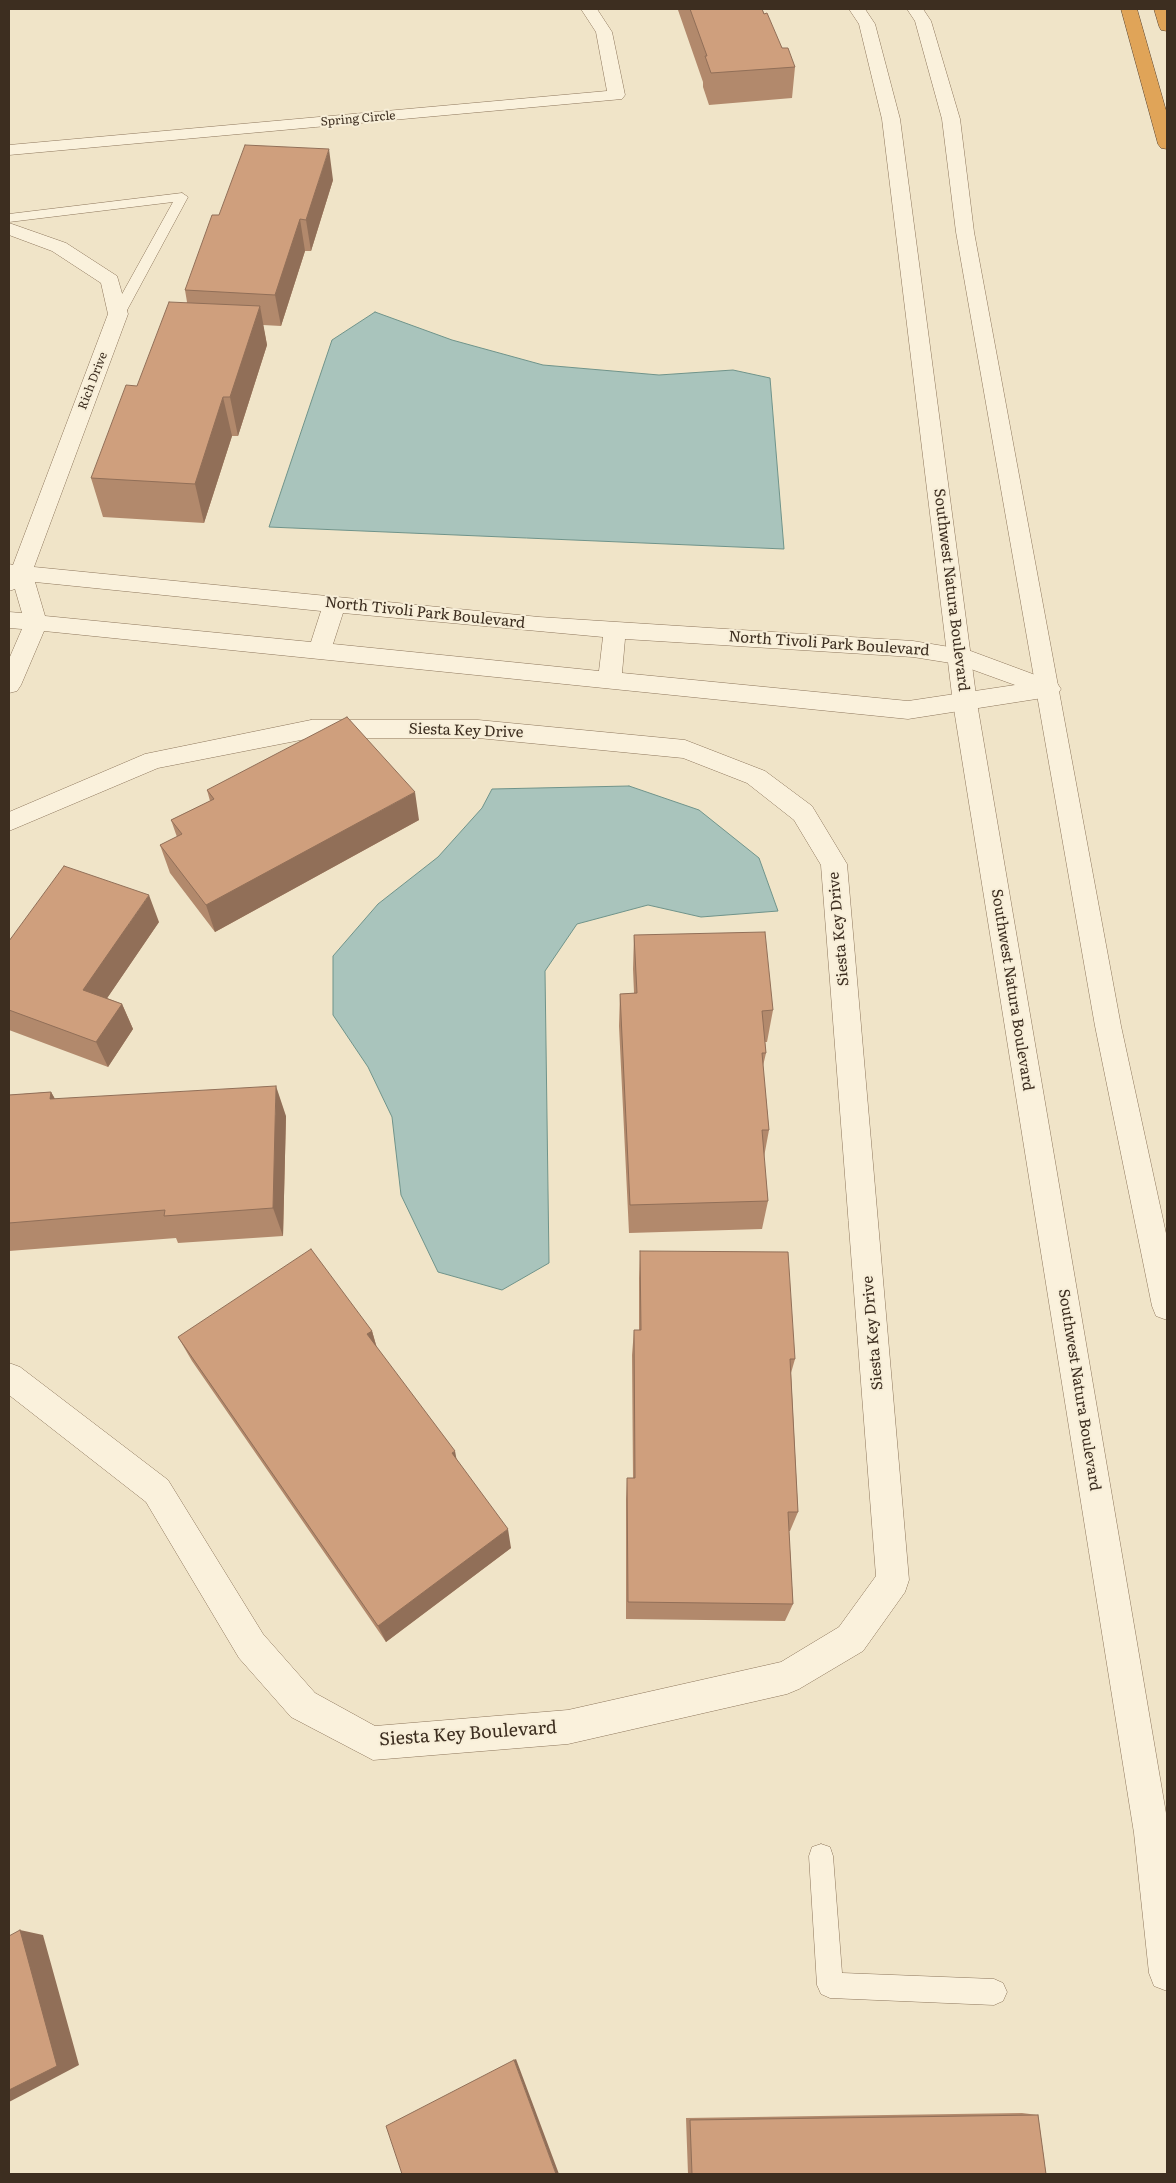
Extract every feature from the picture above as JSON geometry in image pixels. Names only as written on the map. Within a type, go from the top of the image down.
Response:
[{"type":"highway","points":[[1129,9],[1167,144]]},
{"type":"highway","points":[[1162,9],[1167,26]]},
{"type":"street","name":"Spring Circle","points":[[9,150],[616,95],[604,32],[589,9]]},
{"type":"street","name":"Southwest Natura Boulevard","points":[[857,9],[866,24],[891,119],[960,656],[964,703],[1152,1833],[1167,1973]]},
{"type":"street","points":[[915,9],[922,21],[951,119],[965,232],[1050,689],[1108,1026],[1167,1306]]},
{"type":"street","points":[[9,229],[59,247],[110,280],[118,314]]},
{"type":"street","name":"Rich Drive","points":[[13,576],[118,314]]},
{"type":"street","name":"North Tivoli Park Boulevard","points":[[13,576],[334,604],[539,625],[913,649],[960,656],[1050,689]]},
{"type":"street","points":[[9,685],[36,623],[13,576]]},
{"type":"street","points":[[319,651],[334,604]]},
{"type":"street","points":[[9,620],[908,710],[1050,689]]},
{"type":"street","points":[[609,681],[615,630]]},
{"type":"street","name":"Siesta Key Drive","points":[[9,822],[154,760],[311,729],[478,729],[685,749],[756,777],[803,813],[834,864],[893,1580]]},
{"type":"street","name":"Siesta Key Boulevard","points":[[9,1377],[157,1491],[251,1646],[303,1705],[373,1743],[568,1726],[787,1677],[852,1639],[893,1580]]},
{"type":"lane","points":[[9,218],[182,197],[118,314]]},
{"type":"lane","points":[[821,1856],[830,1985],[994,1992]]},
{"type":"water","points":[[375,312],[452,340],[543,365],[659,375],[733,370],[770,378],[784,549],[269,527],[332,340]]},
{"type":"water","points":[[629,786],[699,810],[759,858],[778,911],[701,917],[648,905],[577,924],[545,971],[549,1263],[502,1290],[438,1272],[401,1195],[392,1117],[368,1067],[333,1015],[333,956],[378,904],[438,857],[482,808],[492,789]]},
{"type":"building","points":[[690,9],[762,9],[764,14],[767,13],[782,48],[788,48],[795,67],[711,73]]},
{"type":"building","points":[[245,145],[329,149],[306,220],[300,219],[275,295],[185,290],[212,215],[219,215]]},
{"type":"building","points":[[169,302],[260,306],[230,397],[223,397],[195,484],[91,478],[126,385],[137,386]]},
{"type":"building","points":[[347,717],[415,792],[206,905],[160,845],[182,834],[171,820],[214,799],[207,790]]},
{"type":"building","points":[[64,866],[149,895],[83,990],[122,1004],[96,1042],[9,1010],[9,941]]},
{"type":"building","points":[[765,932],[773,1010],[762,1011],[766,1053],[762,1053],[769,1130],[762,1130],[768,1201],[630,1205],[620,994],[637,993],[634,935]]},
{"type":"building","points":[[276,1086],[273,1208],[164,1216],[165,1210],[9,1223],[9,1095],[51,1092],[50,1099]]},
{"type":"building","points":[[311,1249],[372,1331],[367,1334],[455,1451],[452,1453],[508,1529],[378,1626],[178,1337]]},
{"type":"building","points":[[640,1251],[788,1252],[795,1359],[790,1359],[798,1512],[788,1512],[793,1604],[628,1602],[627,1478],[635,1478],[634,1330],[641,1330]]},
{"type":"building","points":[[20,1930],[57,2066],[9,2090],[9,1936]]},
{"type":"building","points":[[514,2060],[556,2174],[402,2174],[386,2126]]},
{"type":"building","points":[[1038,2115],[1046,2174],[692,2174],[690,2120]]}]
